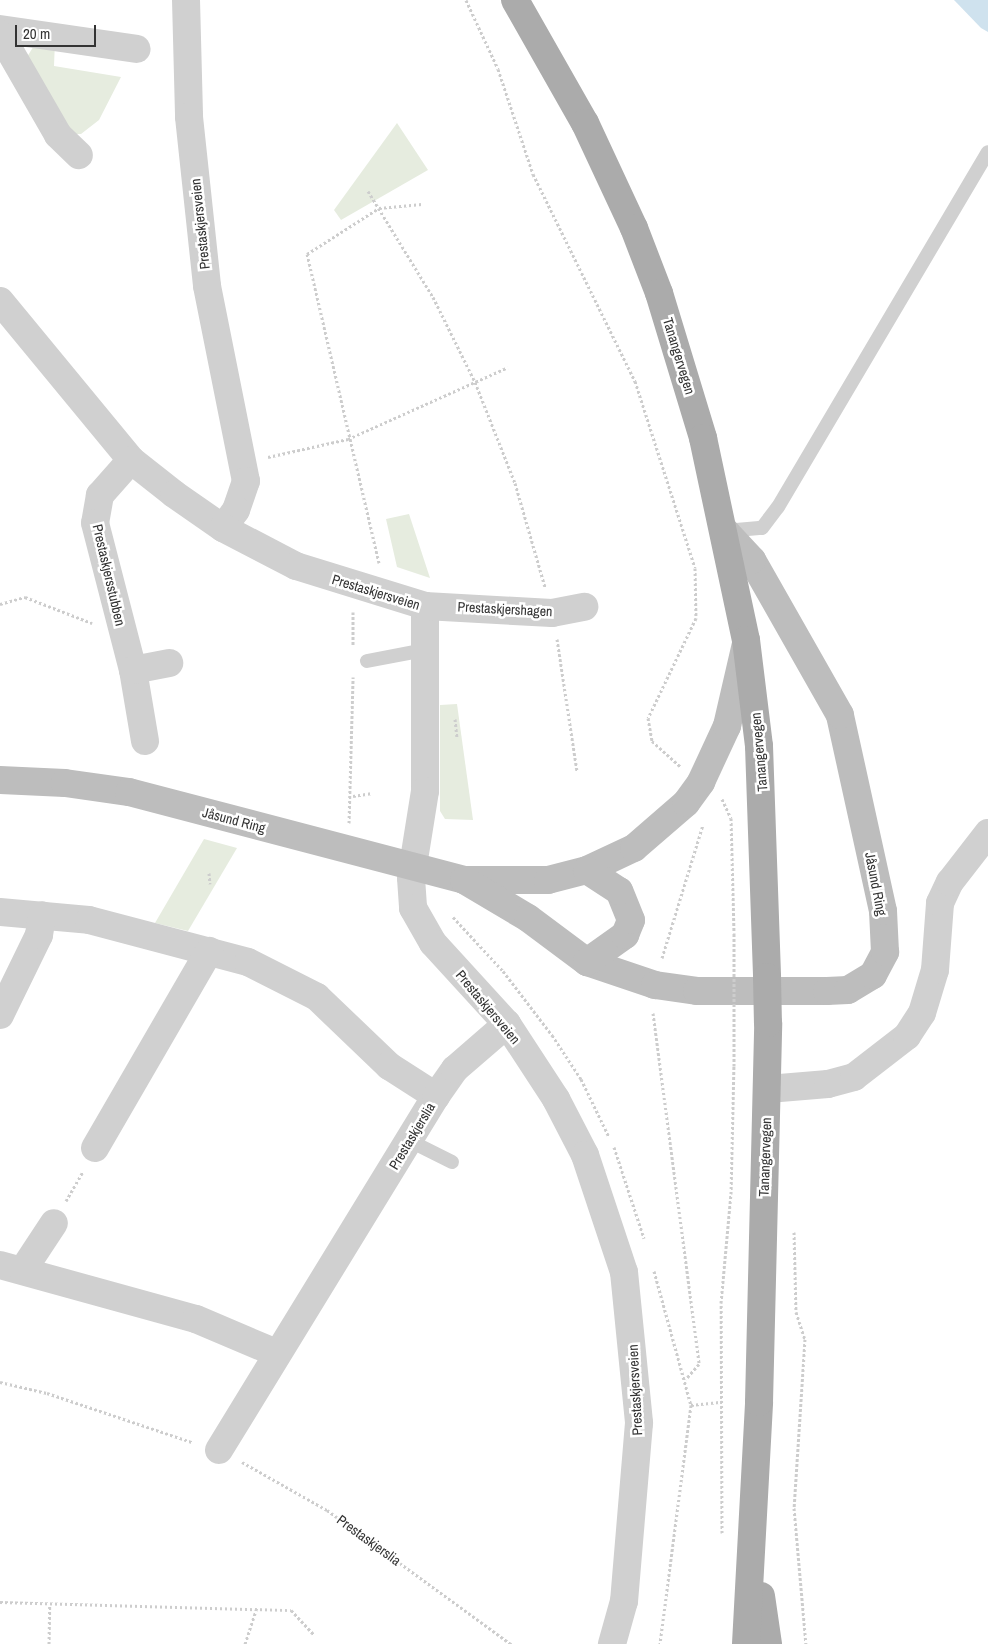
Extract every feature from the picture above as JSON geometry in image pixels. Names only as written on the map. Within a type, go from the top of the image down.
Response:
[{"type":"main road","name":"Tanangervegen","points":[[515,0],[584,123],[634,228],[682,363],[725,531],[746,640],[764,806],[768,1023],[768,1089],[754,1550],[746,1644]]},
{"type":"main road","name":"Jåsund Ring","points":[[464,880],[528,918],[586,962],[655,985],[697,991],[848,990],[873,976],[885,952],[882,911],[840,715],[752,560],[725,531]]},
{"type":"main road","name":"Jåsund Ring","points":[[0,780],[65,783],[129,792],[464,880],[548,880],[587,870],[654,834],[701,782],[727,726],[746,640]]},
{"type":"main road","points":[[586,962],[625,935],[631,920],[619,891],[587,870]]},
{"type":"main road","name":"Tanangervegen","points":[[754,1550],[768,1644]]},
{"type":"street","name":"Prestaskjersveien","points":[[186,0],[189,117],[207,286],[245,461],[246,482],[236,510],[224,528]]},
{"type":"street","points":[[0,29],[137,49]]},
{"type":"street","points":[[0,34],[58,135],[79,155]]},
{"type":"street","name":"Prestaskjersveien","points":[[2,307],[131,460],[224,528],[296,566],[425,606],[425,791],[410,890],[421,925],[507,1024],[556,1099],[585,1156],[624,1272],[639,1423],[624,1601],[612,1644]]},
{"type":"street","name":"Prestaskjersstubben","points":[[131,460],[100,495],[95,513],[133,670],[145,740]]},
{"type":"street","name":"Prestaskjershagen","points":[[425,606],[552,613],[584,607]]},
{"type":"street","points":[[133,670],[169,663]]},
{"type":"street","points":[[768,1089],[828,1084],[854,1077],[891,1053],[907,1036],[922,1013],[935,970],[940,902],[950,882],[988,833]]},
{"type":"street","name":"Prestaskjerslia","points":[[0,912],[42,915],[130,929],[248,962],[317,997],[388,1066],[436,1096]]},
{"type":"street","points":[[0,1015],[39,935],[42,915]]},
{"type":"street","points":[[95,1148],[209,951]]},
{"type":"street","name":"Prestaskjerslia","points":[[219,1450],[276,1353],[454,1069],[507,1024]]},
{"type":"street","points":[[54,1223],[12,1268],[196,1319],[276,1353]]},
{"type":"lane","points":[[725,531],[762,528],[778,507],[988,152]]},
{"type":"lane","points":[[367,661],[424,650]]},
{"type":"lane","points":[[410,1141],[452,1162]]},
{"type":"path","points":[[466,0],[498,70],[533,174],[635,382],[695,568],[696,618],[648,718],[652,740],[684,769],[679,775]]},
{"type":"path","points":[[368,191],[433,297],[475,382],[515,483],[552,613],[576,772]]},
{"type":"path","points":[[388,596],[348,439],[307,254],[379,208],[422,204]]},
{"type":"path","points":[[245,461],[348,439],[508,367]]},
{"type":"path","points":[[0,604],[25,597],[84,622],[103,624]]},
{"type":"path","points":[[353,609],[353,655]]},
{"type":"path","points":[[349,823],[353,796],[353,672]]},
{"type":"path","points":[[353,796],[371,792]]},
{"type":"path","points":[[720,797],[731,818],[734,933],[734,1066],[731,1194],[721,1303],[722,1541]]},
{"type":"path","points":[[686,1379],[699,1364],[653,1023],[655,985],[705,819]]},
{"type":"path","points":[[209,873],[210,884]]},
{"type":"path","points":[[54,1223],[95,1148]]},
{"type":"path","points":[[794,1232],[796,1312],[805,1339],[794,1508],[806,1644]]},
{"type":"path","name":"Prestaskjerslia","points":[[0,1382],[47,1393],[219,1450],[327,1510],[511,1644]]},
{"type":"path","points":[[690,1405],[722,1402]]},
{"type":"path","points":[[0,1602],[50,1605],[291,1610],[314,1634]]},
{"type":"path","points":[[49,1644],[50,1605]]},
{"type":"path","points":[[245,1644],[258,1608]]},
{"type":"shaded area","points":[[55,41],[54,66],[121,77],[99,120],[81,134],[73,134],[27,57],[35,44]]},
{"type":"shaded area","points":[[397,123],[428,170],[341,220],[334,210]]},
{"type":"shaded area","points":[[409,514],[430,578],[397,567],[386,519]]},
{"type":"shaded area","points":[[457,704],[473,820],[445,819],[440,811],[440,705]]},
{"type":"shaded area","points":[[204,839],[237,848],[188,931],[155,923]]},
{"type":"water","points":[[954,0],[988,0],[988,32],[981,28]]}]
